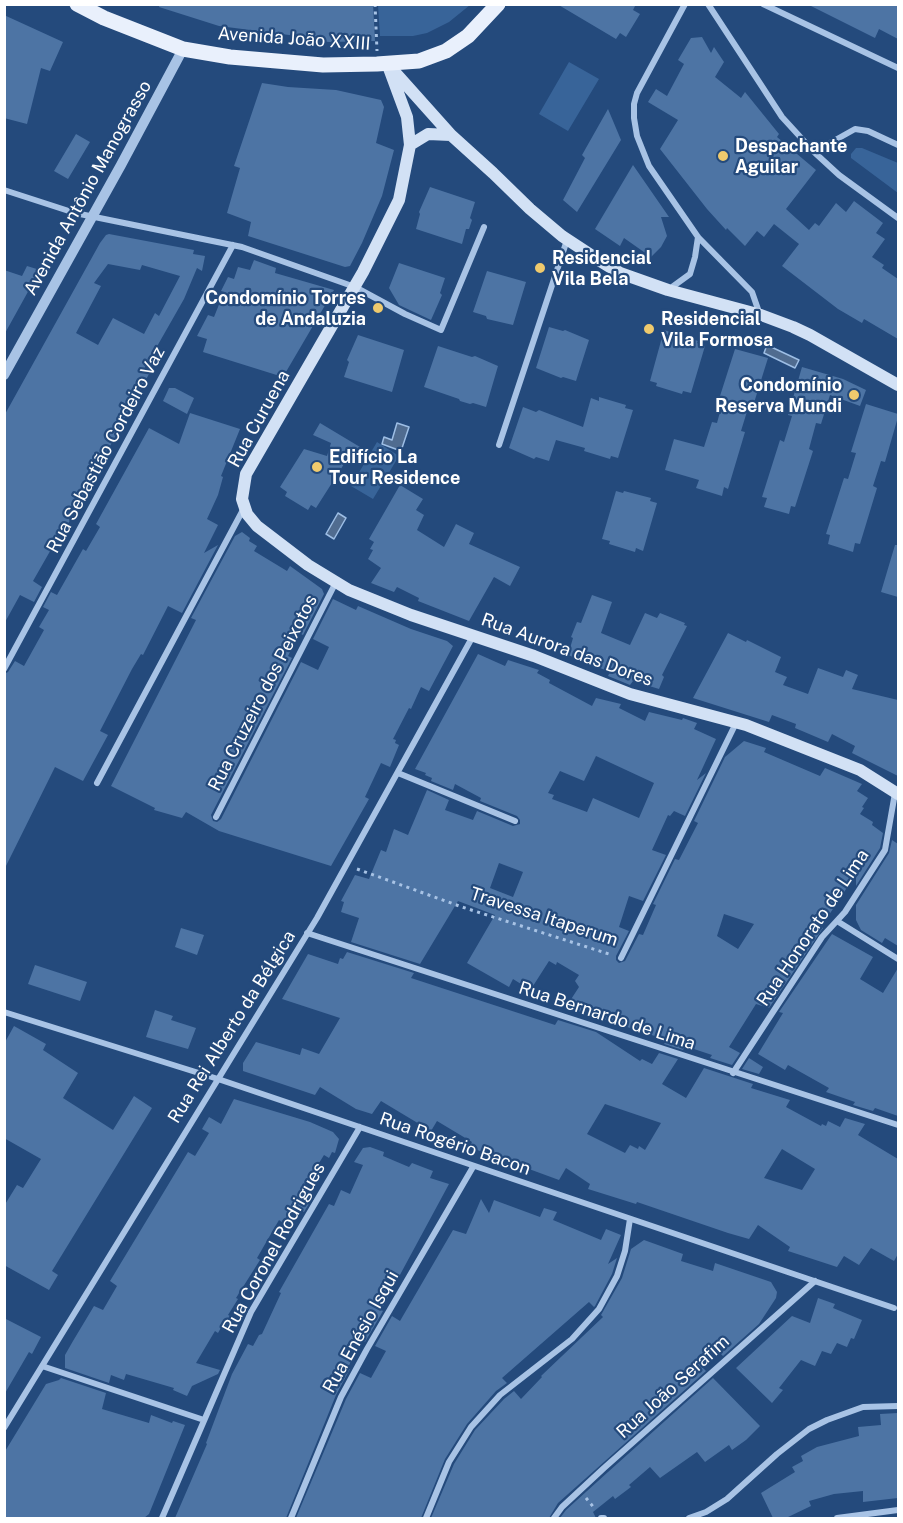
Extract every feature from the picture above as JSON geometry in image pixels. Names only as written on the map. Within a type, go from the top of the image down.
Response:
[{"type":"main road","name":"Avenida João XXIII","points":[[78,4],[104,18],[183,50],[230,57],[323,65],[419,61],[446,51],[468,36],[498,4]]},
{"type":"main road","points":[[382,64],[451,135],[530,209],[567,240],[620,273],[668,290],[760,315],[810,335],[898,385]]},
{"type":"main road","name":"Rua Curuena","points":[[244,507],[242,499],[246,474],[355,287],[399,200],[410,145],[407,117],[382,64]]},
{"type":"main road","points":[[410,145],[428,134],[451,135]]},
{"type":"main road","name":"Rua Aurora das Dores","points":[[244,507],[256,526],[308,565],[349,590],[411,615],[534,656],[630,694],[736,723],[860,770],[897,793]]},
{"type":"street","points":[[685,4],[637,93],[634,104],[637,136],[649,166],[698,237],[752,292],[760,315]]},
{"type":"street","points":[[708,4],[782,117],[839,175],[898,218]]},
{"type":"street","points":[[763,4],[898,68]]},
{"type":"street","name":"Avenida Antônio Manograsso","points":[[4,375],[183,50]]},
{"type":"street","points":[[814,152],[855,129],[868,131],[898,145]]},
{"type":"street","points":[[4,190],[75,213],[234,245],[355,287],[441,330],[484,227]]},
{"type":"street","points":[[668,290],[690,274],[698,237]]},
{"type":"street","points":[[499,445],[567,240]]},
{"type":"street","name":"Rua Sebastião Cordeiro Vaz","points":[[4,669],[234,245]]},
{"type":"street","name":"Rua Curuena","points":[[97,783],[244,507]]},
{"type":"street","name":"Rua Cruzeiro dos Peixotos","points":[[216,817],[336,582]]},
{"type":"street","name":"Rua Rei Alberto da Bélgica","points":[[4,1428],[308,933],[473,636]]},
{"type":"street","name":"Travessa Itaperum","points":[[621,958],[736,723]]},
{"type":"street","points":[[398,773],[515,820]]},
{"type":"street","name":"Rua Honorato de Lima","points":[[733,1073],[822,937],[845,912],[885,850],[897,793]]},
{"type":"street","points":[[837,921],[898,958]]},
{"type":"street","name":"Rua Bernardo de Lima","points":[[308,933],[898,1125]]},
{"type":"street","name":"Rua Rogério Bacon","points":[[4,1011],[218,1079],[894,1308]]},
{"type":"street","name":"Rua Coronel Rodrigues","points":[[162,1518],[251,1312],[360,1127]]},
{"type":"street","name":"Rua Enésio Isqui","points":[[291,1518],[341,1397],[366,1349],[473,1167]]},
{"type":"street","points":[[426,1518],[449,1462],[471,1427],[500,1395],[572,1339],[599,1309],[617,1275],[625,1251],[630,1219]]},
{"type":"street","name":"Rua João Serafim","points":[[554,1518],[562,1507],[815,1281]]},
{"type":"street","points":[[42,1366],[204,1420]]},
{"type":"street","points":[[689,1518],[706,1512],[727,1499],[777,1454],[809,1430],[827,1420],[863,1407],[898,1406]]},
{"type":"street","points":[[837,1518],[898,1510]]},
{"type":"path","points":[[375,4],[382,64]]},
{"type":"path","name":"Travessa Itaperum","points":[[346,865],[462,907],[621,958]]},
{"type":"path","points":[[581,1490],[602,1518]]},
{"type":"shaded area","points":[[378,5],[470,5],[449,22],[427,33],[413,36],[380,36]]},
{"type":"shaded area","points":[[569,62],[599,79],[568,131],[539,114]]},
{"type":"shaded area","points":[[856,148],[862,148],[898,163],[898,193],[851,158]]},
{"type":"shaded area","points":[[767,345],[799,360],[795,368],[764,353]]},
{"type":"shaded area","points":[[397,423],[409,427],[401,451],[382,444],[384,437],[392,440]]},
{"type":"shaded area","points":[[377,442],[399,456],[373,499],[351,486]]},
{"type":"shaded area","points":[[338,513],[346,518],[334,539],[326,534]]},
{"type":"building","points":[[160,4],[373,4],[375,41],[329,42],[219,26],[159,7]]},
{"type":"building","points":[[557,4],[636,4],[633,10],[640,14],[626,37],[620,33],[616,39]]},
{"type":"building","points":[[807,4],[898,4],[898,39],[879,29],[875,38]]},
{"type":"building","points":[[4,15],[63,42],[50,71],[41,68],[27,124],[4,118]]},
{"type":"building","points":[[702,37],[711,53],[714,47],[724,62],[715,77],[741,98],[745,92],[779,134],[777,137],[816,170],[786,209],[809,230],[815,223],[819,226],[836,203],[846,212],[854,201],[883,223],[876,233],[885,239],[872,257],[884,265],[882,268],[898,279],[898,339],[864,319],[862,323],[838,309],[782,266],[799,244],[774,224],[764,237],[757,231],[745,246],[707,209],[660,149],[678,120],[648,102],[656,89],[667,96],[684,64],[678,60],[691,38]]},
{"type":"building","points":[[262,83],[336,90],[381,100],[384,107],[376,143],[394,150],[382,196],[350,266],[345,267],[248,236],[251,222],[227,213],[240,168],[234,166]]},
{"type":"building","points":[[608,109],[621,140],[577,212],[563,200],[585,158],[582,155]]},
{"type":"building","points":[[76,134],[90,142],[68,179],[54,171]]},
{"type":"building","points":[[633,165],[669,217],[661,217],[667,236],[661,247],[651,257],[624,238],[620,246],[595,229]]},
{"type":"building","points":[[430,187],[475,202],[470,218],[472,220],[469,229],[466,229],[462,244],[416,229],[419,212]]},
{"type":"building","points":[[106,235],[194,250],[193,254],[205,256],[202,271],[197,268],[184,299],[143,371],[149,374],[55,548],[53,546],[33,581],[42,587],[34,602],[20,595],[4,624],[4,416]],"holes":[[[108,264],[140,270],[142,265],[180,276],[159,316],[155,313],[144,334],[113,318],[98,345],[76,333],[101,286],[94,283]]]},
{"type":"building","points":[[254,260],[276,268],[275,273],[334,290],[283,377],[203,352],[207,339],[197,336],[208,315],[214,317],[224,292],[221,291],[228,277],[234,279],[238,267],[250,270]]},
{"type":"building","points":[[399,263],[445,278],[440,293],[442,295],[431,320],[399,305],[389,288]]},
{"type":"building","points":[[27,266],[40,270],[4,335],[4,270],[22,276]]},
{"type":"building","points":[[487,271],[526,282],[513,325],[487,319],[486,316],[473,312]]},
{"type":"building","points":[[549,327],[565,330],[589,340],[576,381],[536,368]]},
{"type":"building","points":[[664,330],[698,341],[697,343],[705,346],[691,393],[683,391],[682,394],[656,386],[657,383],[650,381]]},
{"type":"building","points":[[358,335],[404,350],[392,392],[344,377],[349,362],[347,360]]},
{"type":"building","points":[[438,346],[475,356],[498,366],[486,407],[460,401],[424,387]]},
{"type":"building","points":[[735,349],[768,358],[753,406],[749,405],[741,431],[745,432],[728,489],[724,487],[722,496],[696,488],[699,480],[665,470],[674,439],[704,447],[712,422],[717,423],[724,397],[720,396]]},
{"type":"building","points":[[802,367],[843,379],[866,390],[860,406],[830,395],[821,424],[816,423],[809,449],[813,451],[795,507],[791,506],[789,514],[764,507],[767,498],[762,497],[780,440],[784,442],[792,416],[788,415]]},
{"type":"building","points":[[169,388],[175,388],[194,398],[187,414],[163,401]]},
{"type":"building","points":[[599,397],[626,405],[625,408],[633,410],[618,458],[611,456],[610,459],[584,451],[585,448],[556,440],[549,461],[536,457],[534,459],[509,448],[523,407],[536,412],[539,410],[583,427],[591,398],[599,401]]},
{"type":"building","points":[[866,404],[898,414],[898,417],[885,462],[881,461],[873,486],[877,488],[860,544],[855,543],[853,552],[828,544],[830,535],[826,534],[844,478],[848,479],[856,453],[851,452]]},
{"type":"building","points":[[190,413],[240,429],[221,476],[223,477],[218,495],[207,519],[218,525],[204,553],[218,545],[182,613],[168,606],[100,731],[108,735],[83,781],[55,767],[4,870],[4,674],[15,661],[24,666],[44,630],[39,627],[49,610],[43,607],[51,592],[57,595],[83,549],[86,551],[100,527],[96,524],[149,428],[179,444]]},
{"type":"building","name":"Edifício La Tour Residence","points":[[320,423],[360,447],[355,455],[351,453],[316,508],[311,505],[308,510],[285,496],[287,492],[280,487],[304,449],[327,456],[331,443],[313,435]]},
{"type":"building","points":[[400,485],[423,499],[416,510],[424,515],[417,530],[444,547],[456,524],[474,533],[469,544],[520,567],[510,586],[494,577],[469,621],[418,601],[419,598],[397,587],[394,592],[371,583],[381,568],[368,559],[374,542],[369,539]]},
{"type":"building","points":[[616,491],[651,498],[650,501],[657,503],[643,551],[636,548],[635,552],[609,544],[610,541],[602,539]]},
{"type":"building","points":[[242,532],[250,538],[249,541],[257,546],[254,551],[287,571],[290,566],[322,589],[324,594],[303,635],[299,633],[288,656],[292,658],[211,815],[213,821],[217,822],[221,819],[301,662],[318,670],[329,647],[313,639],[333,599],[356,610],[358,606],[411,629],[447,641],[453,646],[429,691],[421,687],[411,709],[409,708],[393,739],[399,745],[390,767],[381,763],[365,797],[369,799],[331,866],[219,831],[186,812],[182,818],[154,810],[155,808],[111,786],[196,620],[191,618],[235,536]]},
{"type":"building","points":[[895,545],[898,545],[898,597],[881,592]]},
{"type":"building","points":[[592,595],[612,602],[601,633],[630,645],[645,613],[657,618],[660,613],[685,623],[684,625],[687,626],[662,675],[664,677],[659,689],[633,681],[630,685],[608,676],[610,672],[568,655],[573,638],[571,637],[577,622],[581,623]]},
{"type":"building","points":[[728,633],[781,657],[775,672],[787,677],[783,685],[808,694],[818,668],[843,677],[846,670],[858,675],[852,689],[898,700],[898,776],[852,753],[855,746],[832,734],[828,742],[795,728],[796,724],[772,715],[769,722],[693,698]]},
{"type":"building","points":[[478,654],[505,666],[508,660],[539,670],[537,673],[550,680],[549,683],[592,706],[596,698],[621,704],[619,708],[645,721],[649,712],[682,720],[683,718],[697,723],[694,729],[716,739],[697,780],[706,773],[685,816],[674,811],[670,816],[668,815],[652,850],[666,855],[643,901],[629,896],[619,927],[629,931],[616,956],[619,963],[625,961],[639,934],[643,935],[656,905],[653,904],[675,859],[679,860],[698,823],[694,821],[725,757],[744,741],[766,748],[764,752],[820,776],[825,768],[862,784],[857,791],[868,798],[860,814],[873,822],[872,825],[883,833],[880,848],[856,886],[856,874],[769,1008],[756,1004],[729,1047],[740,1053],[732,1065],[710,1058],[712,1055],[685,1046],[683,1050],[664,1044],[667,1040],[566,1007],[579,987],[575,981],[579,975],[557,962],[556,965],[549,961],[533,986],[523,980],[521,984],[513,979],[509,987],[467,963],[495,915],[458,901],[420,964],[351,942],[359,918],[341,912],[344,902],[341,901],[355,875],[369,879],[381,850],[386,852],[394,829],[408,835],[427,790],[449,800],[445,810],[473,820],[477,811],[513,826],[520,824],[517,816],[480,801],[481,798],[455,784],[453,790],[431,781],[432,778],[425,775],[426,773],[415,769]],"holes":[[[596,756],[654,783],[639,818],[593,798],[587,812],[552,799],[554,795],[548,793],[560,771],[584,781]],[[499,863],[523,872],[513,897],[490,888]],[[724,914],[754,924],[738,949],[717,936]]]},
{"type":"building","points":[[892,840],[898,844],[898,946],[885,938],[882,943],[861,930],[856,920],[856,905],[889,853]]},
{"type":"building","points":[[181,928],[204,935],[197,955],[175,947]]},
{"type":"building","points":[[832,934],[873,957],[860,979],[883,993],[898,968],[898,1116],[875,1108],[873,1111],[853,1105],[855,1102],[826,1092],[829,1088],[788,1065],[785,1070],[758,1054],[783,1013],[779,1012]]},
{"type":"building","points":[[347,952],[414,973],[411,978],[555,1025],[558,1020],[596,1032],[640,1061],[642,1059],[652,1064],[659,1053],[678,1059],[662,1084],[686,1098],[704,1068],[753,1084],[751,1088],[790,1100],[786,1107],[821,1126],[822,1124],[826,1126],[828,1121],[840,1127],[845,1118],[865,1124],[858,1135],[898,1159],[898,1254],[894,1261],[871,1248],[859,1265],[844,1256],[837,1267],[788,1251],[790,1247],[758,1225],[749,1239],[728,1233],[637,1202],[636,1204],[588,1189],[590,1184],[566,1168],[559,1180],[469,1147],[472,1142],[437,1121],[431,1131],[381,1101],[372,1114],[356,1109],[320,1087],[315,1095],[243,1071],[243,1063],[256,1042],[300,1055],[302,1048],[319,1054],[340,1018],[282,999],[308,954],[338,964],[340,958],[343,959]],"holes":[[[605,1104],[661,1123],[645,1150],[639,1146],[638,1149],[630,1145],[625,1153],[587,1134]],[[782,1149],[815,1169],[802,1190],[764,1178]]]},
{"type":"building","points":[[35,965],[87,982],[80,1001],[28,984]]},
{"type":"building","points":[[155,1010],[173,1016],[171,1020],[196,1028],[188,1049],[146,1037]]},
{"type":"building","points":[[14,1026],[46,1044],[43,1050],[78,1073],[63,1098],[113,1130],[134,1096],[152,1108],[52,1271],[58,1275],[49,1290],[4,1265],[4,1206],[17,1185],[23,1188],[41,1159],[4,1138],[4,1044]]},
{"type":"building","points":[[749,1058],[763,1067],[759,1074],[742,1069]]},
{"type":"building","points":[[234,1099],[310,1122],[333,1132],[339,1139],[335,1153],[332,1152],[329,1158],[324,1155],[303,1189],[308,1192],[307,1195],[313,1197],[304,1212],[293,1206],[283,1223],[279,1220],[257,1258],[260,1260],[228,1315],[236,1319],[229,1330],[222,1326],[218,1333],[215,1331],[196,1363],[220,1370],[218,1374],[192,1386],[187,1396],[173,1390],[174,1388],[126,1374],[124,1380],[111,1375],[109,1383],[65,1368],[65,1355],[94,1306],[103,1310],[117,1286],[110,1281],[188,1152],[195,1156],[209,1133],[202,1129],[209,1117],[221,1124]]},
{"type":"building","points":[[370,1147],[384,1152],[383,1156],[409,1167],[412,1163],[433,1171],[430,1178],[449,1184],[381,1310],[383,1311],[365,1342],[360,1340],[348,1368],[350,1369],[336,1395],[286,1518],[175,1518],[207,1444],[232,1374],[248,1344],[253,1346],[262,1334],[281,1293],[279,1292],[329,1204],[334,1206],[341,1190],[350,1194],[363,1165],[354,1162],[363,1148]]},
{"type":"building","points":[[481,1199],[489,1213],[494,1200],[540,1217],[544,1208],[557,1212],[553,1220],[601,1240],[606,1229],[621,1235],[608,1264],[617,1258],[612,1274],[595,1306],[589,1302],[502,1378],[507,1383],[496,1391],[467,1424],[445,1459],[421,1518],[296,1518],[346,1399],[360,1373],[371,1378],[386,1351],[375,1346],[392,1316],[400,1321],[453,1230],[466,1234]]},
{"type":"building","points":[[644,1240],[683,1254],[681,1261],[713,1271],[715,1263],[771,1282],[777,1292],[776,1298],[759,1324],[723,1356],[717,1350],[701,1366],[706,1371],[558,1503],[549,1518],[431,1518],[454,1464],[475,1430],[514,1391],[521,1399],[541,1376],[603,1317],[601,1315],[622,1278],[631,1249]]},
{"type":"building","points":[[818,1298],[835,1304],[833,1308],[862,1320],[854,1339],[851,1338],[847,1347],[837,1343],[831,1354],[822,1351],[815,1366],[801,1360],[779,1388],[783,1390],[772,1403],[736,1368],[792,1316],[810,1323]]},
{"type":"building","points":[[4,1318],[41,1337],[32,1354],[29,1352],[4,1395]]},
{"type":"building","points":[[61,1378],[106,1393],[102,1409],[149,1423],[151,1415],[185,1425],[149,1514],[144,1518],[4,1518],[4,1453],[46,1384]]},
{"type":"building","points":[[713,1378],[760,1426],[746,1440],[732,1450],[729,1445],[705,1462],[697,1452],[660,1478],[650,1467],[629,1485],[631,1487],[615,1499],[613,1496],[593,1512],[596,1518],[560,1518],[566,1510]]},
{"type":"building","points":[[898,1413],[898,1498],[863,1502],[863,1491],[834,1494],[809,1501],[811,1506],[786,1518],[773,1518],[761,1493],[795,1472],[792,1467],[803,1461],[801,1456],[817,1447],[859,1436],[858,1427],[881,1425],[880,1414]]},
{"type":"place","name":"Despachante Aguilar","points":[[723,156]]},
{"type":"place","name":"Residencial Vila Bela","points":[[540,268]]},
{"type":"place","name":"Condomínio Torres de Andaluzia","points":[[378,308]]},
{"type":"place","name":"Residencial Vila Formosa","points":[[649,329]]},
{"type":"place","name":"Condomínio Reserva Mundi","points":[[854,395]]},
{"type":"place","name":"Edifício La Tour Residence","points":[[317,467]]}]
